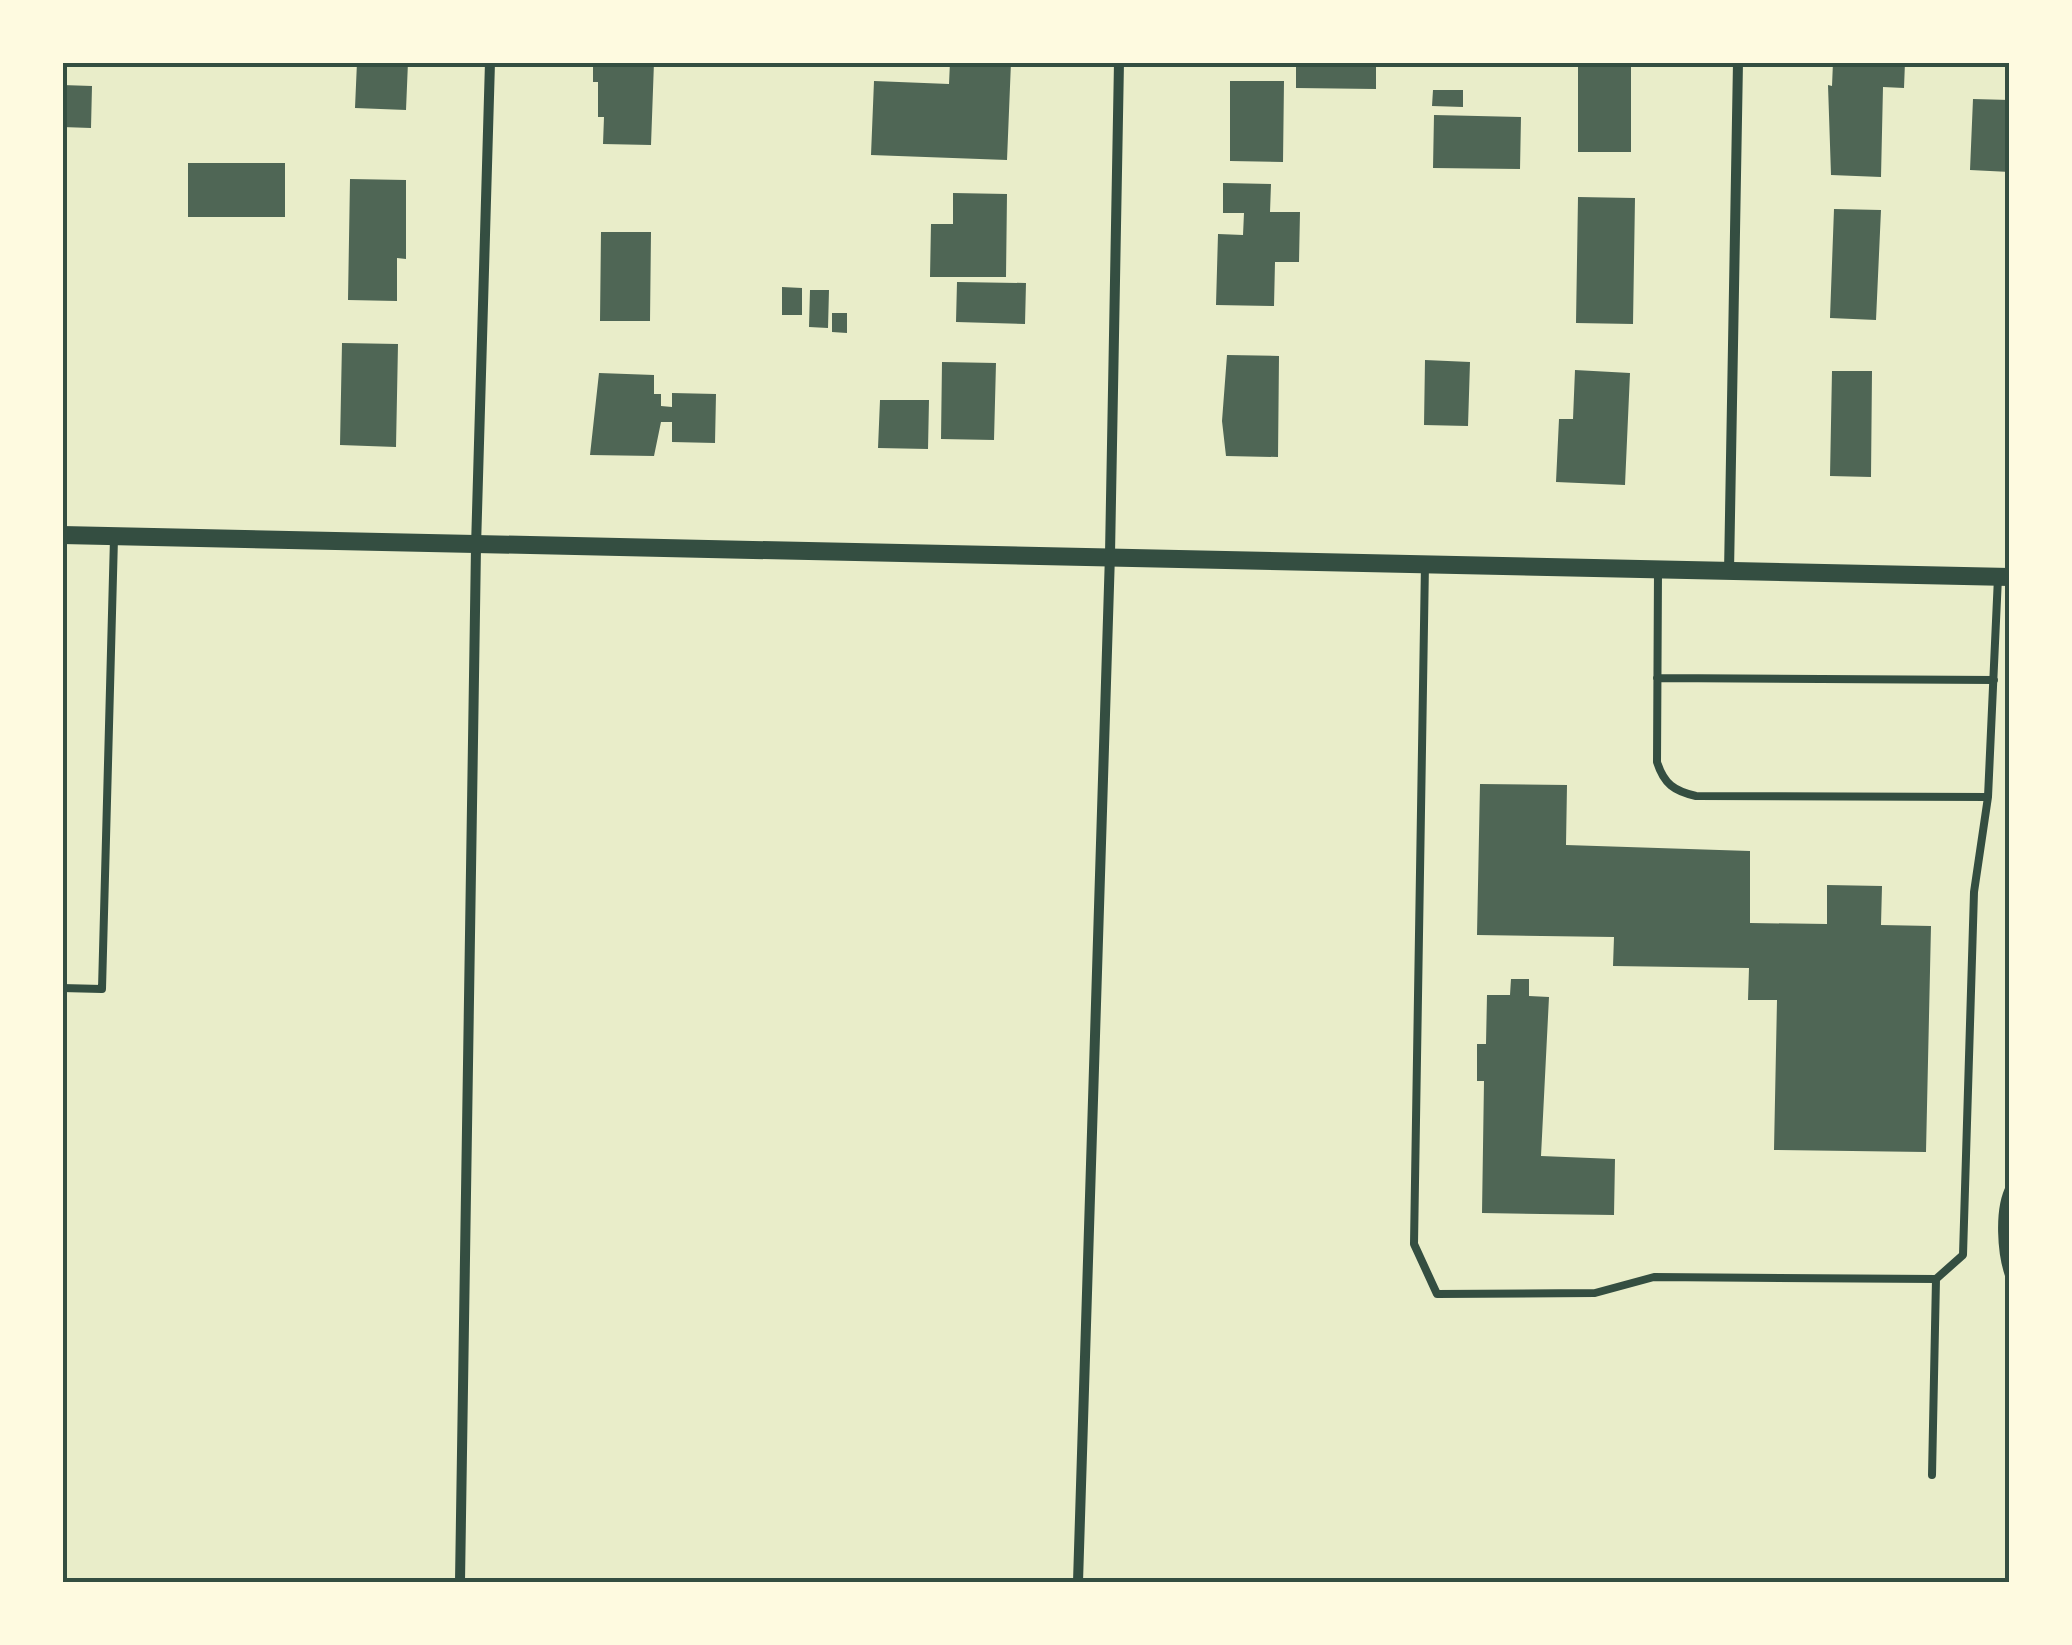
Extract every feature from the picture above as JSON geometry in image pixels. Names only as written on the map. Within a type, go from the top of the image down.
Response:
[{"type":"street","points":[[460,1582],[476,547],[490,62]]},
{"type":"street","points":[[1078,1582],[1110,554],[1120,62]]},
{"type":"street","points":[[1729,573],[1738,62]]},
{"type":"street","points":[[62,535],[476,547],[1110,554],[1729,573],[2004,577]]},
{"type":"lane","points":[[62,988],[102,989],[114,536]]},
{"type":"lane","points":[[1425,564],[1414,1244],[1437,1294],[1594,1293],[1654,1277],[1936,1279],[1963,1255],[1974,892],[1988,796],[2004,577]]},
{"type":"lane","points":[[1658,571],[1657,762],[1663,780],[1679,792],[1696,796],[1988,796]]},
{"type":"lane","points":[[1657,678],[1994,680]]},
{"type":"lane","points":[[2010,1187],[2004,1197],[2004,1242],[2010,1278]]},
{"type":"lane","points":[[1932,1476],[1936,1279]]},
{"type":"building","points":[[357,62],[408,62],[406,110],[355,108]]},
{"type":"building","points":[[654,62],[651,145],[603,144],[604,117],[598,117],[598,82],[593,82],[593,64]]},
{"type":"building","points":[[950,62],[1011,62],[1007,160],[871,155],[874,81],[949,84]]},
{"type":"building","points":[[1296,62],[1376,62],[1376,89],[1296,88]]},
{"type":"building","points":[[1578,62],[1631,62],[1631,152],[1578,152]]},
{"type":"building","points":[[1833,62],[1905,62],[1904,88],[1883,87],[1881,177],[1831,175],[1828,85],[1832,86]]},
{"type":"building","points":[[1230,81],[1284,81],[1283,162],[1230,161]]},
{"type":"building","points":[[62,85],[92,86],[91,128],[62,127]]},
{"type":"building","points":[[1433,90],[1463,90],[1463,107],[1432,106]]},
{"type":"building","points":[[1973,99],[2010,100],[2010,172],[1970,170]]},
{"type":"building","points":[[1434,115],[1521,117],[1520,169],[1433,168]]},
{"type":"building","points":[[188,163],[285,163],[285,217],[188,217]]},
{"type":"building","points":[[350,179],[406,180],[406,259],[397,258],[397,301],[348,300]]},
{"type":"building","points":[[1223,183],[1271,184],[1270,212],[1300,212],[1299,262],[1275,262],[1274,306],[1216,305],[1218,234],[1243,235],[1244,213],[1223,213]]},
{"type":"building","points":[[953,193],[1007,194],[1006,277],[930,277],[931,224],[953,224]]},
{"type":"building","points":[[1578,197],[1635,198],[1633,324],[1576,323]]},
{"type":"building","points":[[1834,209],[1881,210],[1876,320],[1830,318]]},
{"type":"building","points":[[601,232],[651,232],[650,321],[600,321]]},
{"type":"building","points":[[957,282],[1026,283],[1025,324],[956,322]]},
{"type":"building","points":[[782,287],[802,288],[802,315],[782,315]]},
{"type":"building","points":[[810,290],[829,290],[828,328],[809,327]]},
{"type":"building","points":[[832,313],[847,313],[847,333],[832,332]]},
{"type":"building","points":[[342,343],[398,344],[396,447],[340,445]]},
{"type":"building","points":[[1227,355],[1279,356],[1278,457],[1226,456],[1222,421]]},
{"type":"building","points":[[1425,360],[1470,362],[1468,426],[1424,425]]},
{"type":"building","points":[[942,362],[996,363],[994,440],[941,439]]},
{"type":"building","points":[[1575,370],[1630,373],[1625,485],[1556,482],[1559,419],[1573,419]]},
{"type":"building","points":[[1832,371],[1872,371],[1871,477],[1830,476]]},
{"type":"building","points":[[599,373],[654,375],[654,394],[661,394],[661,406],[672,407],[672,393],[716,394],[715,443],[672,442],[672,422],[661,422],[654,456],[590,455]]},
{"type":"building","points":[[880,400],[929,400],[928,449],[878,448]]},
{"type":"building","points":[[1480,784],[1567,785],[1566,845],[1750,851],[1750,923],[1827,924],[1827,885],[1882,886],[1881,925],[1931,926],[1926,1152],[1774,1150],[1777,1000],[1748,1000],[1749,968],[1613,966],[1614,937],[1477,935]]},
{"type":"building","points":[[1511,979],[1529,979],[1529,996],[1549,997],[1541,1156],[1615,1159],[1614,1215],[1482,1213],[1484,1081],[1477,1081],[1477,1044],[1486,1044],[1487,995],[1510,995]]}]
